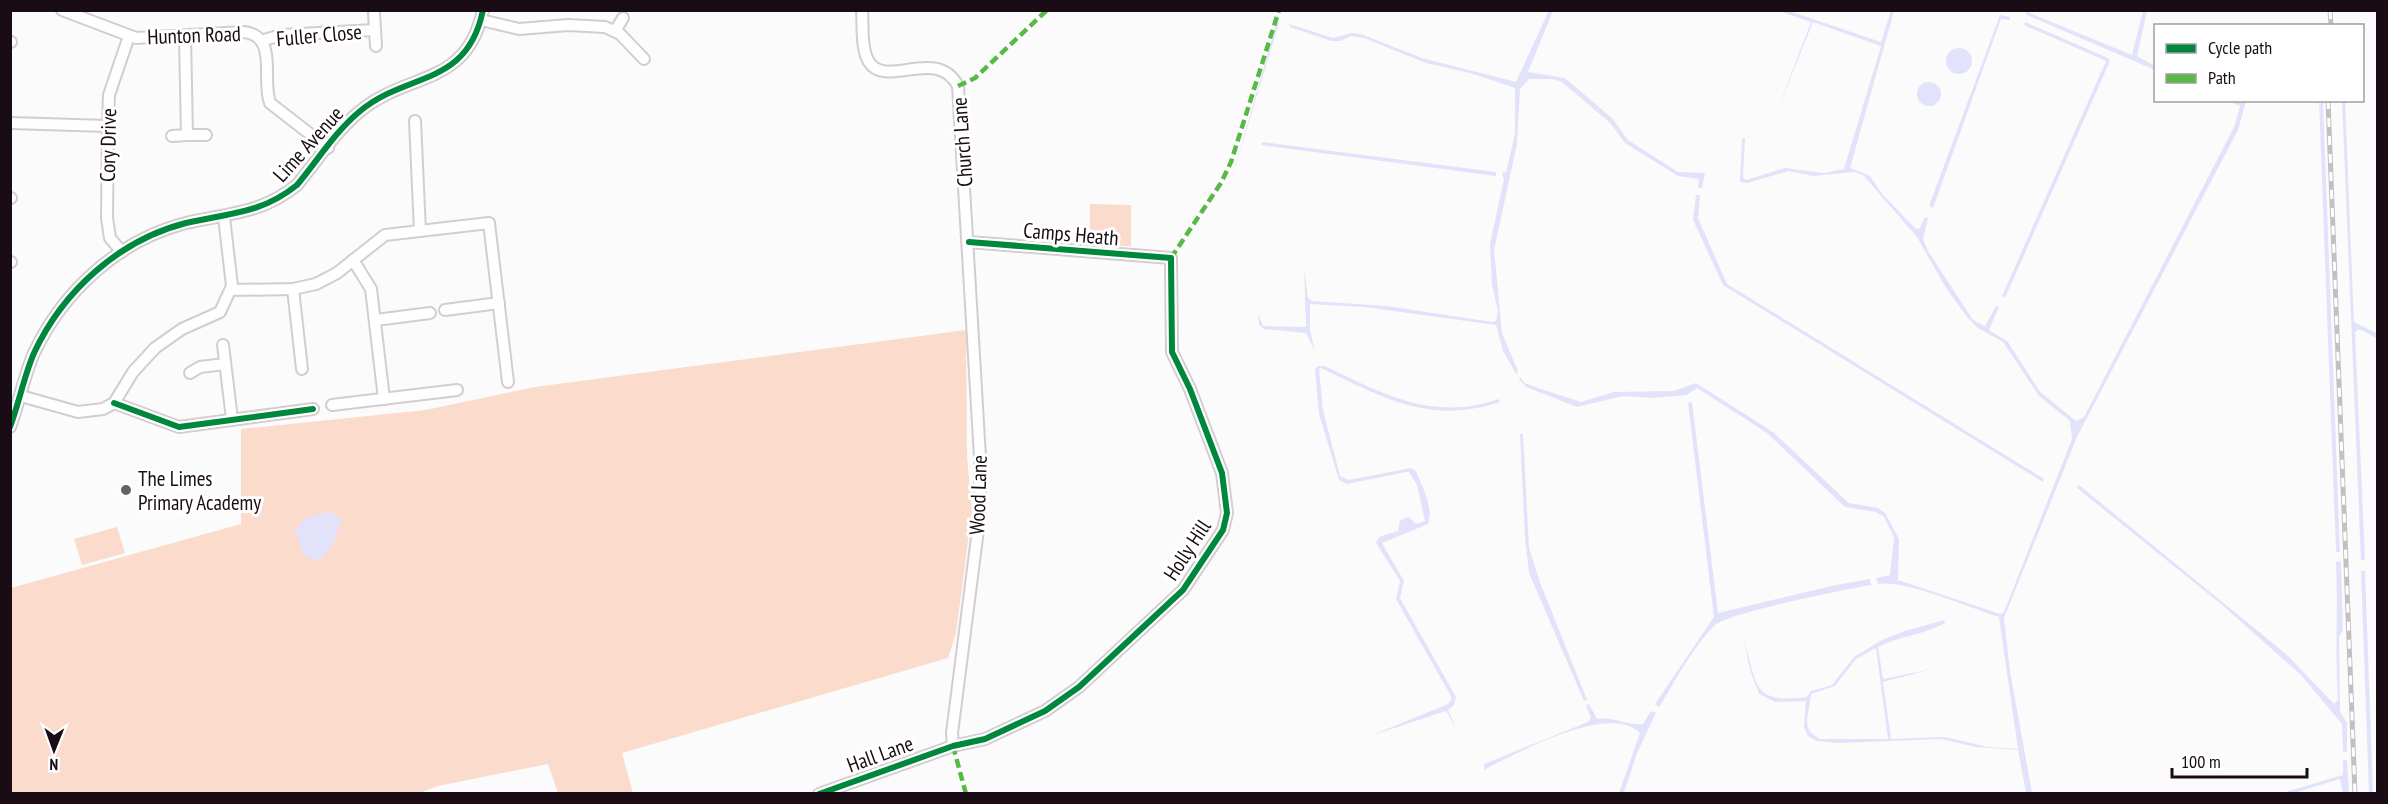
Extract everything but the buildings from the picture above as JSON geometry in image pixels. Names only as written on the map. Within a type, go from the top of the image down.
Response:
[{"type":"street","name":"Hunton Road","points":[[62,10],[129,36],[251,33],[264,40],[270,103],[328,148]]},
{"type":"street","name":"Church Lane","points":[[862,10],[866,52],[869,62],[875,68],[884,71],[936,68],[945,70],[958,86],[969,242]]},
{"type":"street","name":"Fuller Close","points":[[374,13],[376,46]]},
{"type":"street","points":[[482,15],[519,29],[594,25],[615,31],[644,59]]},
{"type":"street","name":"Lime Avenue","points":[[10,427],[34,353],[69,297],[93,273],[122,252],[169,229],[265,206],[287,194],[359,112],[375,100],[439,73],[459,59],[473,42],[482,15]]},
{"type":"street","points":[[615,31],[623,18]]},
{"type":"street","name":"Fuller Close","points":[[264,40],[280,35],[375,30]]},
{"type":"street","name":"Cory Drive","points":[[122,252],[110,238],[107,218],[108,126],[110,94],[129,36]]},
{"type":"street","points":[[185,36],[187,135]]},
{"type":"street","points":[[415,121],[413,176],[420,231]]},
{"type":"street","points":[[10,123],[108,126]]},
{"type":"street","points":[[172,136],[206,135]]},
{"type":"street","points":[[21,396],[78,412],[103,409],[114,403],[133,372],[154,348],[182,329],[220,312],[231,290],[224,217]]},
{"type":"street","points":[[231,290],[293,289],[316,284],[353,260],[385,235],[489,224],[508,382]]},
{"type":"street","name":"Camps Heath","points":[[969,242],[1171,258]]},
{"type":"street","name":"Wood Lane","points":[[953,746],[951,733],[980,514],[980,457],[969,242]]},
{"type":"street","name":"Holly Hill","points":[[953,746],[986,739],[1045,711],[1079,687],[1183,590],[1222,530],[1227,513],[1222,473],[1190,390],[1172,352],[1171,258]]},
{"type":"street","points":[[353,260],[371,289],[384,399]]},
{"type":"street","points":[[293,289],[304,344],[302,369]]},
{"type":"street","points":[[445,310],[499,303]]},
{"type":"street","points":[[376,320],[429,313]]},
{"type":"street","points":[[223,345],[232,418]]},
{"type":"street","points":[[190,373],[200,368],[225,364]]},
{"type":"street","points":[[332,405],[457,390]]},
{"type":"street","points":[[114,403],[179,428],[232,418],[313,409]]},
{"type":"street","name":"Hall Lane","points":[[819,794],[953,746]]},
{"type":"shaded area","points":[[1090,204],[1131,205],[1131,246],[1090,246]]},
{"type":"shaded area","points":[[966,330],[967,456],[972,511],[956,633],[948,658],[622,753],[633,793],[558,793],[548,764],[438,786],[419,793],[11,794],[11,588],[241,524],[241,429],[426,410],[535,387]]},
{"type":"shaded area","points":[[117,527],[125,553],[82,565],[74,539]]},
{"type":"water","points":[[1549,10],[1553,11],[1528,72],[1565,78],[1613,119],[1628,140],[1678,172],[1705,173],[1702,188],[1698,188],[1699,179],[1678,176],[1625,143],[1610,123],[1562,82],[1552,79],[1529,79],[1520,89],[1517,144],[1494,250],[1502,333],[1518,371],[1516,374],[1503,351],[1496,325],[1364,307],[1310,304],[1310,330],[1315,351],[1306,333],[1264,329],[1259,325],[1258,314],[1263,326],[1306,327],[1304,267],[1308,298],[1312,301],[1387,306],[1492,322],[1496,321],[1498,312],[1492,285],[1490,244],[1504,179],[1502,173],[1506,172],[1515,134],[1515,88],[1470,73],[1426,63],[1364,38],[1351,36],[1340,41],[1331,41],[1290,27],[1289,24],[1333,38],[1352,33],[1361,34],[1422,58],[1516,82]]},
{"type":"water","points":[[1779,11],[1789,11],[1881,42],[1891,11],[1894,11],[1850,168],[1870,176],[1883,195],[1915,228],[1919,229],[1925,217],[1928,218],[1923,239],[1928,251],[1973,320],[1985,326],[1996,306],[1999,307],[1989,330],[2008,342],[2040,392],[2076,421],[2084,417],[2235,125],[2240,106],[2230,102],[2246,102],[2238,130],[2077,437],[2004,618],[2010,671],[2032,793],[2026,793],[2018,750],[1976,747],[1941,739],[1838,743],[1817,741],[1808,736],[1804,727],[1806,701],[1775,702],[1759,694],[1750,670],[1744,641],[1760,688],[1776,698],[1807,697],[1811,691],[1832,685],[1854,657],[1880,641],[1944,620],[1945,623],[1937,627],[1878,647],[1883,679],[1932,669],[1883,682],[1891,739],[1945,737],[1988,747],[2018,749],[1999,617],[1921,590],[1878,584],[1876,578],[1890,575],[1894,537],[1884,517],[1876,512],[1845,507],[1767,433],[1697,388],[1687,395],[1650,398],[1623,396],[1577,407],[1526,387],[1519,379],[1520,377],[1525,383],[1581,402],[1614,392],[1674,391],[1696,383],[1773,432],[1849,503],[1878,508],[1885,513],[1899,539],[1898,580],[2000,614],[2004,612],[2072,439],[2070,421],[2039,396],[2003,342],[1978,328],[1967,317],[1946,288],[1917,237],[1863,175],[1854,172],[1813,176],[1789,171],[1747,183],[1740,182],[1742,138],[1745,138],[1743,177],[1746,180],[1785,168],[1824,173],[1844,169],[1881,46],[1813,22],[1774,119],[1811,22]],"holes":[[[1876,648],[1888,739],[1820,739],[1814,735],[1808,725],[1811,694],[1835,686],[1856,659]]]},
{"type":"water","points":[[2025,11],[2132,55],[2143,11],[2147,11],[2137,56],[2154,65],[2154,70],[2027,15]]},
{"type":"water","points":[[2000,15],[2010,17],[2010,20],[2001,19],[1933,208],[1929,206]]},
{"type":"water","points":[[1277,22],[1279,23],[1228,191]]},
{"type":"water","points":[[2025,22],[2108,58],[2110,61],[2005,298],[2002,296],[2106,61],[2024,25]]},
{"type":"water","points":[[1959,48],[1968,52],[1972,61],[1968,70],[1959,74],[1950,70],[1946,61],[1950,52]]},
{"type":"water","points":[[1929,82],[1937,86],[1941,94],[1937,102],[1929,106],[1921,102],[1917,94],[1921,86]]},
{"type":"water","points":[[2319,102],[2323,102],[2340,552],[2336,552]]},
{"type":"water","points":[[2342,102],[2345,102],[2354,322],[2378,334],[2377,338],[2359,329],[2355,332],[2365,560],[2361,560]]},
{"type":"water","points":[[1262,142],[1496,172],[1496,176],[1261,145]]},
{"type":"water","points":[[1696,195],[1700,195],[1698,218],[1727,284],[2044,479],[2043,482],[1723,285],[1693,220]]},
{"type":"water","points":[[1318,366],[1325,366],[1388,395],[1430,406],[1475,405],[1499,399],[1500,402],[1475,408],[1451,411],[1429,409],[1387,398],[1319,369],[1323,410],[1340,476],[1349,480],[1411,468],[1415,470],[1424,489],[1429,511],[1428,524],[1382,543],[1404,581],[1400,598],[1456,697],[1454,705],[1448,710],[1456,728],[1446,711],[1370,736],[1448,704],[1452,698],[1396,599],[1400,581],[1376,543],[1379,537],[1398,531],[1400,520],[1409,517],[1416,524],[1425,521],[1417,485],[1409,472],[1347,484],[1339,480],[1319,414],[1315,369]]},
{"type":"water","points":[[1692,402],[1718,613],[1836,585],[1870,579],[1871,585],[1763,608],[1714,626],[1691,654],[1659,707],[1655,704],[1714,617],[1688,403]]},
{"type":"water","points":[[1520,434],[1523,434],[1529,548],[1541,585],[1587,700],[1584,701],[1529,573]]},
{"type":"water","points":[[2079,485],[2286,654],[2334,704],[2338,700],[2336,562],[2341,561],[2343,630],[2339,637],[2340,711],[2347,723],[2347,752],[2343,752],[2342,724],[2301,675],[2221,604],[2077,488]]},
{"type":"water","points":[[329,512],[341,518],[335,540],[323,558],[313,560],[304,555],[295,532],[305,520]]},
{"type":"water","points":[[2361,571],[2365,571],[2373,793],[2369,793]]},
{"type":"water","points":[[1589,704],[1597,719],[1603,718],[1631,724],[1643,724],[1651,711],[1656,713],[1637,753],[1624,793],[1619,793],[1640,733],[1626,725],[1607,723],[1563,734],[1484,770],[1484,764],[1588,722],[1591,718],[1586,705]]},
{"type":"water","points":[[2343,760],[2347,760],[2349,793],[2343,793],[2340,779],[2294,793],[2282,793],[2343,775]]},
{"type":"railway","points":[[2330,10],[2331,24]]},
{"type":"railway","points":[[2328,102],[2355,794]]},
{"type":"marked path","points":[[958,86],[975,78],[1047,10]]},
{"type":"marked path","points":[[1171,258],[1221,183],[1231,162],[1279,10]]},
{"type":"marked path","points":[[953,746],[966,794]]},
{"type":"cycle path","points":[[10,427],[30,362],[46,330],[77,289],[96,271],[116,255],[161,231],[186,223],[244,211],[284,195],[297,185],[334,138],[359,112],[377,99],[433,75],[449,66],[464,53],[475,35],[483,10]]},
{"type":"cycle path","points":[[819,794],[953,746],[985,739],[1045,711],[1079,687],[1183,590],[1223,530],[1227,513],[1222,473],[1190,389],[1172,352],[1171,258],[969,242]]},
{"type":"cycle path","points":[[114,403],[179,427],[313,409]]},
{"type":"place","name":"The Limes Primary Academy","points":[[126,490]]}]
